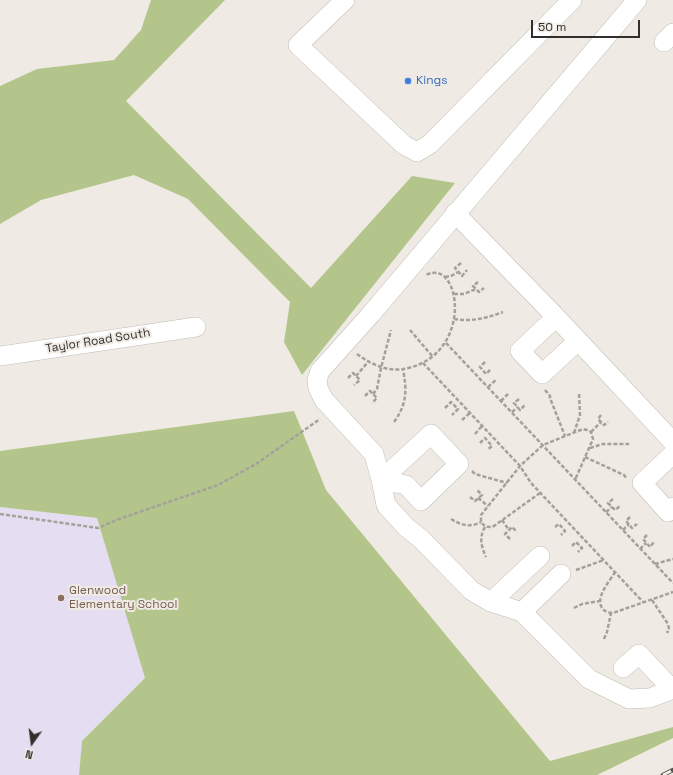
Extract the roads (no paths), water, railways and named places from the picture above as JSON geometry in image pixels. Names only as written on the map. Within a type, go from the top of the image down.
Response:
[{"type":"street","points":[[345,0],[298,45],[404,144],[417,152],[430,144],[572,0]]},
{"type":"street","points":[[623,668],[639,654],[673,689],[650,698],[629,699],[594,682],[589,679],[522,612],[491,602],[472,591],[421,539],[406,527],[386,505],[374,454],[324,400],[318,388],[317,380],[320,371],[637,0]]},
{"type":"street","points":[[455,213],[556,317],[673,442]]},
{"type":"street","points":[[556,317],[520,351],[542,374],[578,341]]},
{"type":"street","name":"Taylor Road South","points":[[0,356],[196,327]]},
{"type":"street","points":[[431,434],[459,464],[421,500],[406,485],[381,480],[431,434]]},
{"type":"street","points":[[673,454],[642,483],[668,512],[673,507]]},
{"type":"street","points":[[491,602],[540,556]]},
{"type":"street","points":[[522,612],[561,574]]},
{"type":"railway","points":[[663,775],[673,770]]},
{"type":"place","name":"Kings","points":[[408,81]]},
{"type":"place","name":"Glenwood Elementary School","points":[[61,598]]}]
